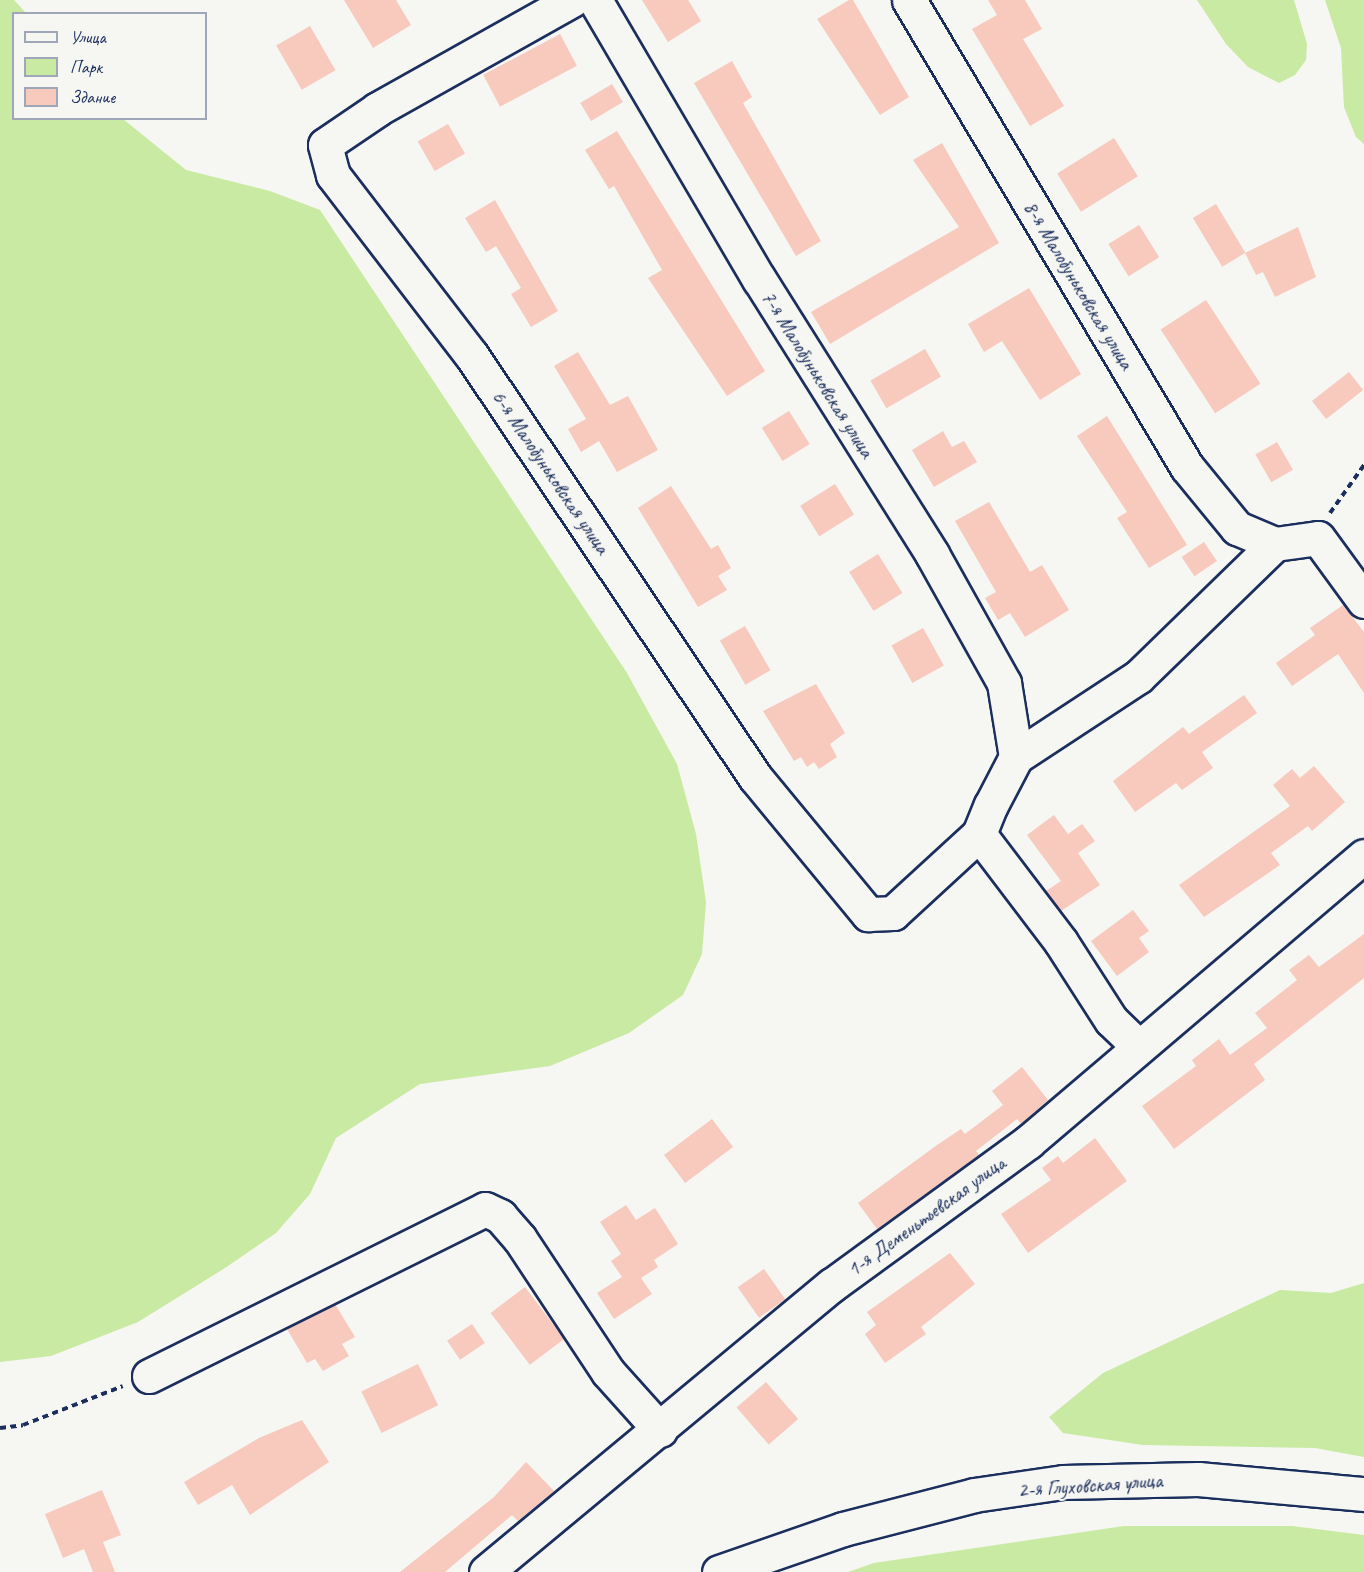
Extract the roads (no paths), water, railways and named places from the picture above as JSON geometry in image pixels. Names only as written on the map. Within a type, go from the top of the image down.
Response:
[{"type":"main road","name":"6-я Малобуньковская улица","points":[[572,0],[378,109],[325,144],[333,175],[472,356],[755,777],[868,915],[893,913],[979,834]]},
{"type":"main road","name":"7-я Малобуньковская улица","points":[[595,0],[747,260],[943,573],[1004,683],[1016,757]]},
{"type":"main road","name":"8-я Малобуньковская улица","points":[[909,0],[1187,467],[1237,528],[1275,544]]},
{"type":"main road","points":[[1138,1046],[1111,1020],[1061,942],[979,834],[1016,757],[1138,677],[1275,544],[1318,538],[1364,601]]},
{"type":"main road","name":"1-я Деменьтьевская улица","points":[[486,1572],[832,1285],[1028,1142],[1138,1046],[1364,856]]},
{"type":"main road","points":[[149,1376],[485,1209],[500,1216],[520,1239],[608,1372],[660,1430]]},
{"type":"main road","name":"2-я Глуховская улица","points":[[719,1572],[843,1529],[974,1495],[1063,1482],[1198,1479],[1364,1494]]}]
